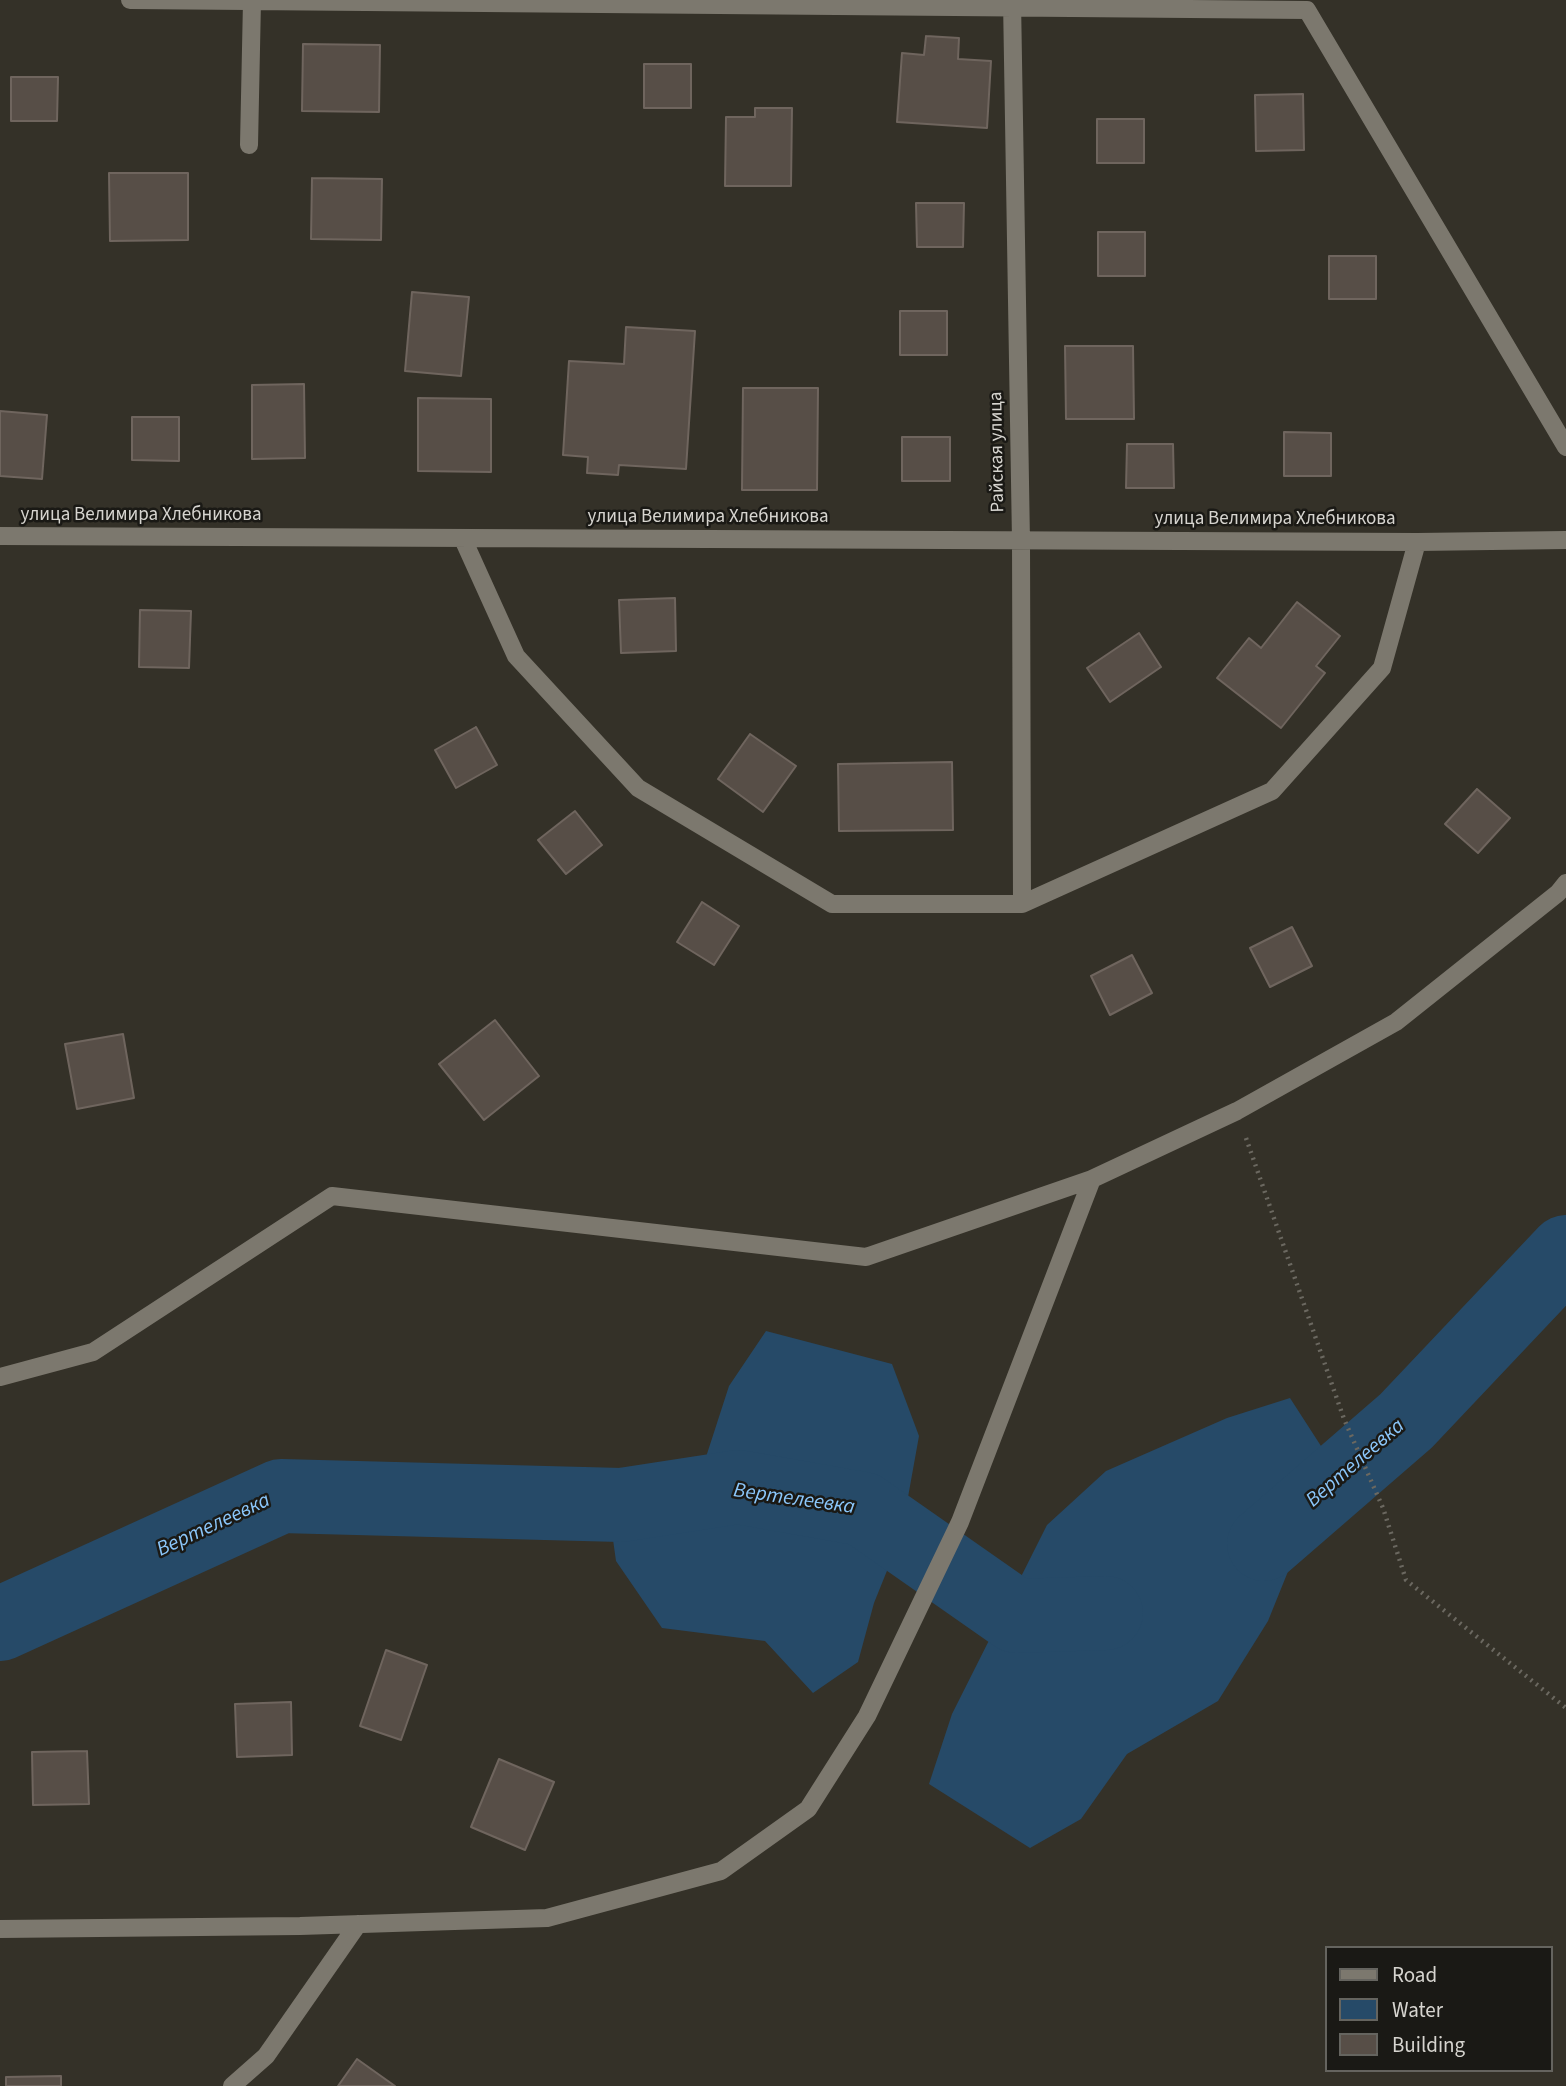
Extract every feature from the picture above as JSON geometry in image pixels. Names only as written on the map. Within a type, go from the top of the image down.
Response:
[{"type":"street","points":[[130,0],[1012,4],[1307,10],[1566,447]]},
{"type":"street","points":[[249,145],[252,1]]},
{"type":"street","name":"Райская улица","points":[[1012,4],[1021,541],[1022,904]]},
{"type":"street","name":"улица Велимира Хлебникова","points":[[0,536],[1021,541],[1566,540]]},
{"type":"street","points":[[463,538],[516,656],[638,788],[832,904],[1022,904],[1272,791],[1382,668],[1417,542]]},
{"type":"street","points":[[0,1377],[93,1352],[331,1196],[866,1257],[1092,1180],[1237,1111],[1396,1022],[1558,893],[1566,883]]},
{"type":"street","points":[[0,1929],[358,1924],[547,1918],[721,1871],[808,1809],[867,1716],[960,1522],[1092,1180]]},
{"type":"street","points":[[232,2086],[267,2056],[358,1924]]},
{"type":"path","points":[[1237,1111],[1344,1419],[1384,1508],[1406,1580],[1566,1708]]},
{"type":"water","points":[[766,1331],[892,1364],[919,1436],[901,1536],[874,1603],[858,1662],[813,1693],[765,1641],[662,1628],[616,1561],[608,1504],[706,1457],[729,1386]]},
{"type":"water","points":[[1290,1398],[1341,1477],[1329,1517],[1289,1569],[1268,1621],[1218,1701],[1127,1754],[1081,1819],[1030,1848],[929,1784],[952,1714],[1047,1525],[1106,1471],[1227,1418]]},
{"type":"building","points":[[926,36],[959,38],[958,59],[991,61],[987,128],[897,122],[902,53],[924,55]]},
{"type":"building","points":[[303,44],[380,45],[379,112],[302,111]]},
{"type":"building","points":[[644,64],[691,64],[691,108],[644,108]]},
{"type":"building","points":[[11,77],[58,77],[57,121],[11,121]]},
{"type":"building","points":[[1303,94],[1304,150],[1256,151],[1255,95]]},
{"type":"building","points":[[755,108],[792,108],[791,186],[725,186],[726,117],[755,117]]},
{"type":"building","points":[[1097,119],[1144,119],[1144,163],[1097,163]]},
{"type":"building","points":[[109,173],[188,173],[188,240],[110,241]]},
{"type":"building","points":[[312,178],[382,179],[381,240],[311,239]]},
{"type":"building","points":[[916,203],[964,203],[963,247],[917,247]]},
{"type":"building","points":[[1098,232],[1145,232],[1145,276],[1098,276]]},
{"type":"building","points":[[1329,256],[1376,256],[1376,299],[1329,299]]},
{"type":"building","points":[[412,292],[469,297],[461,376],[405,371]]},
{"type":"building","points":[[900,311],[947,311],[947,355],[900,355]]},
{"type":"building","points":[[626,327],[695,331],[686,469],[619,465],[618,475],[587,473],[588,457],[563,455],[569,361],[624,364]]},
{"type":"building","points":[[1065,346],[1133,346],[1134,419],[1066,419]]},
{"type":"building","points":[[304,384],[305,458],[252,459],[252,385]]},
{"type":"building","points":[[743,388],[818,388],[817,490],[742,490]]},
{"type":"building","points":[[418,398],[491,399],[491,472],[418,471]]},
{"type":"building","points":[[0,411],[47,415],[42,479],[0,476]]},
{"type":"building","points":[[132,417],[179,417],[179,461],[132,460]]},
{"type":"building","points":[[1284,432],[1331,433],[1331,476],[1284,476]]},
{"type":"building","points":[[902,437],[950,437],[950,481],[902,481]]},
{"type":"building","points":[[1127,444],[1173,444],[1174,488],[1126,488]]},
{"type":"building","points":[[675,598],[676,651],[621,653],[619,600]]},
{"type":"building","points":[[1297,602],[1340,636],[1316,666],[1325,673],[1281,728],[1217,678],[1249,638],[1261,648]]},
{"type":"building","points":[[140,610],[191,611],[189,668],[139,667]]},
{"type":"building","points":[[1139,633],[1161,667],[1110,702],[1087,668]]},
{"type":"building","points":[[476,727],[497,765],[456,788],[435,750]]},
{"type":"building","points":[[750,734],[796,766],[763,812],[718,779]]},
{"type":"building","points":[[952,762],[953,830],[839,831],[838,764]]},
{"type":"building","points":[[1477,789],[1510,818],[1478,853],[1445,824]]},
{"type":"building","points":[[575,811],[602,845],[566,874],[538,840]]},
{"type":"building","points":[[702,902],[739,926],[714,965],[677,942]]},
{"type":"building","points":[[1292,927],[1312,966],[1270,987],[1250,948]]},
{"type":"building","points":[[1132,955],[1152,993],[1110,1015],[1091,976]]},
{"type":"building","points":[[495,1020],[539,1076],[484,1120],[439,1064]]},
{"type":"building","points":[[123,1034],[134,1098],[77,1109],[65,1044]]},
{"type":"building","points":[[386,1650],[427,1665],[401,1740],[360,1726]]},
{"type":"building","points":[[291,1702],[292,1755],[237,1757],[235,1704]]},
{"type":"building","points":[[87,1751],[89,1804],[33,1805],[32,1752]]},
{"type":"building","points":[[499,1759],[554,1782],[525,1850],[471,1827]]},
{"type":"building","points":[[357,2059],[395,2086],[338,2086]]},
{"type":"building","points":[[61,2076],[61,2086],[6,2086],[6,2077]]},
{"type":"waterway","name":"Вертелеевка","points":[[1264,1544],[1406,1421],[1566,1252]]},
{"type":"waterway","name":"Вертелеевка","points":[[0,1624],[281,1496],[621,1505],[738,1487],[863,1509],[1016,1616],[1106,1613]]}]
